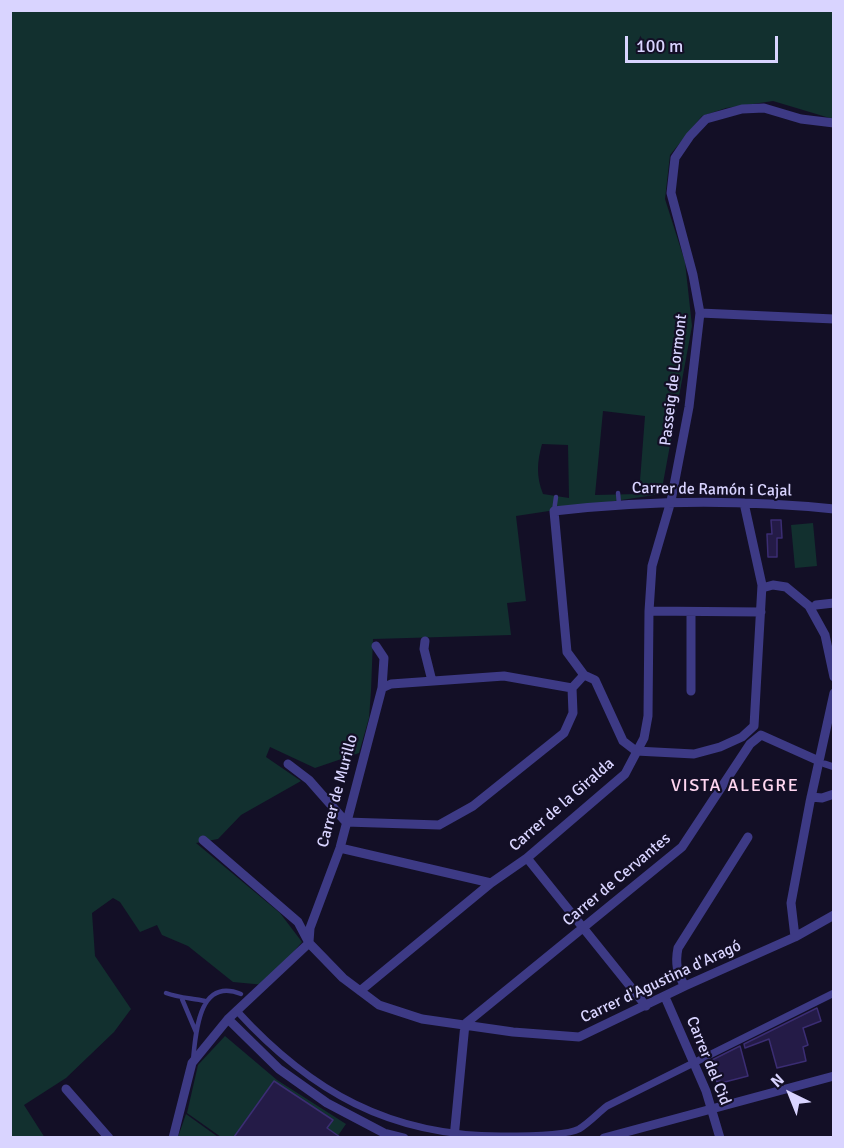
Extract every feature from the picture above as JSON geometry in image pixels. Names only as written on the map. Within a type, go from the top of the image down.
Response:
[{"type":"street","name":"Passeig de Lormont","points":[[671,501],[689,407],[700,313],[693,275],[671,193],[675,158],[690,135],[706,119],[742,109],[774,110],[801,119],[834,123]]},
{"type":"street","points":[[700,313],[834,319]]},
{"type":"street","name":"Carrer de Ramón i Cajal","points":[[555,511],[618,498],[834,509]]},
{"type":"street","name":"Carrer de la Giralda","points":[[360,991],[491,883],[527,858],[625,774],[644,738],[648,716],[652,566],[671,501]]},
{"type":"street","points":[[555,511],[567,652],[584,675],[595,680],[623,741],[636,751],[694,754],[720,747],[742,737],[754,726],[762,588],[744,503]]},
{"type":"street","points":[[762,588],[773,585],[786,587],[809,606],[825,635],[834,677]]},
{"type":"street","points":[[816,605],[834,603]]},
{"type":"street","points":[[649,611],[761,612]]},
{"type":"street","points":[[691,612],[691,691]]},
{"type":"street","points":[[425,641],[424,649],[432,681]]},
{"type":"street","name":"Carrer de Murillo","points":[[309,944],[310,928],[340,848],[382,688],[384,658],[376,645]]},
{"type":"street","points":[[288,764],[309,780],[345,822],[439,825],[473,806],[564,733],[573,713],[572,688],[584,675]]},
{"type":"street","points":[[382,688],[391,684],[504,676],[572,688]]},
{"type":"street","points":[[795,937],[791,903],[811,797],[822,762],[834,693]]},
{"type":"street","name":"Carrer de Cervantes","points":[[465,1024],[682,847],[750,744],[761,735],[822,762]]},
{"type":"street","points":[[822,762],[834,767]]},
{"type":"street","points":[[811,797],[822,798],[834,794]]},
{"type":"street","points":[[686,986],[678,975],[676,958],[678,948],[748,837]]},
{"type":"street","name":"Carrer d'Agustina d'Aragó","points":[[203,840],[298,922],[309,944],[343,978],[379,1005],[422,1019],[513,1032],[579,1037],[795,937],[834,915]]},
{"type":"street","points":[[340,848],[491,883]]},
{"type":"street","points":[[527,858],[646,1006]]},
{"type":"street","points":[[173,1137],[192,1063],[228,1019],[309,944]]},
{"type":"street","points":[[237,1011],[305,1075],[344,1099],[380,1116],[455,1135],[530,1136],[577,1130],[607,1106],[834,993]]},
{"type":"street","name":"Carrer del Cid","points":[[665,997],[694,1062],[712,1108],[720,1137]]},
{"type":"street","points":[[228,1019],[279,1070],[327,1103],[384,1133],[404,1137]]},
{"type":"street","points":[[455,1135],[465,1024]]},
{"type":"street","points":[[604,1137],[834,1076]]},
{"type":"street","points":[[66,1089],[109,1137]]},
{"type":"street","points":[[644,1127],[647,1137]]},
{"type":"lane","points":[[555,511],[556,497]]},
{"type":"lane","points":[[192,1063],[196,1032],[206,1002],[213,994],[230,989],[241,994]]},
{"type":"lane","points":[[166,993],[182,999],[206,1002]]},
{"type":"lane","points":[[182,999],[196,1032]]},
{"type":"green space","points":[[10,11],[834,11],[833,119],[773,101],[726,108],[702,116],[670,155],[665,199],[685,262],[692,326],[661,494],[516,516],[526,601],[507,603],[511,635],[373,639],[369,718],[359,753],[315,768],[270,747],[266,757],[301,781],[241,815],[218,839],[196,843],[280,913],[302,942],[265,985],[233,982],[188,946],[162,935],[157,925],[140,932],[120,902],[113,898],[92,913],[95,956],[131,1009],[114,1032],[66,1078],[24,1105],[45,1138],[10,1137]],"holes":[[[603,411],[645,416],[639,494],[595,495]],[[542,444],[568,445],[569,498],[543,494],[538,469]]]},
{"type":"green space","points":[[813,523],[817,566],[795,568],[791,525]]},
{"type":"green space","points":[[225,1036],[277,1080],[346,1124],[337,1137],[221,1137],[187,1113],[198,1065]]},
{"type":"green space","points":[[186,1114],[218,1137],[178,1137]]},
{"type":"building","points":[[771,520],[781,520],[782,538],[777,538],[777,557],[768,557],[767,534],[772,534]]},
{"type":"building","points":[[817,1008],[821,1021],[803,1028],[808,1045],[803,1047],[806,1061],[777,1068],[769,1039],[745,1048],[744,1044]]},
{"type":"building","points":[[740,1046],[748,1076],[717,1082],[710,1061]]},
{"type":"building","points":[[274,1081],[333,1120],[327,1128],[340,1137],[234,1137]]},
{"type":"district","name":"VISTA ALEGRE","points":[[735,786]]}]
